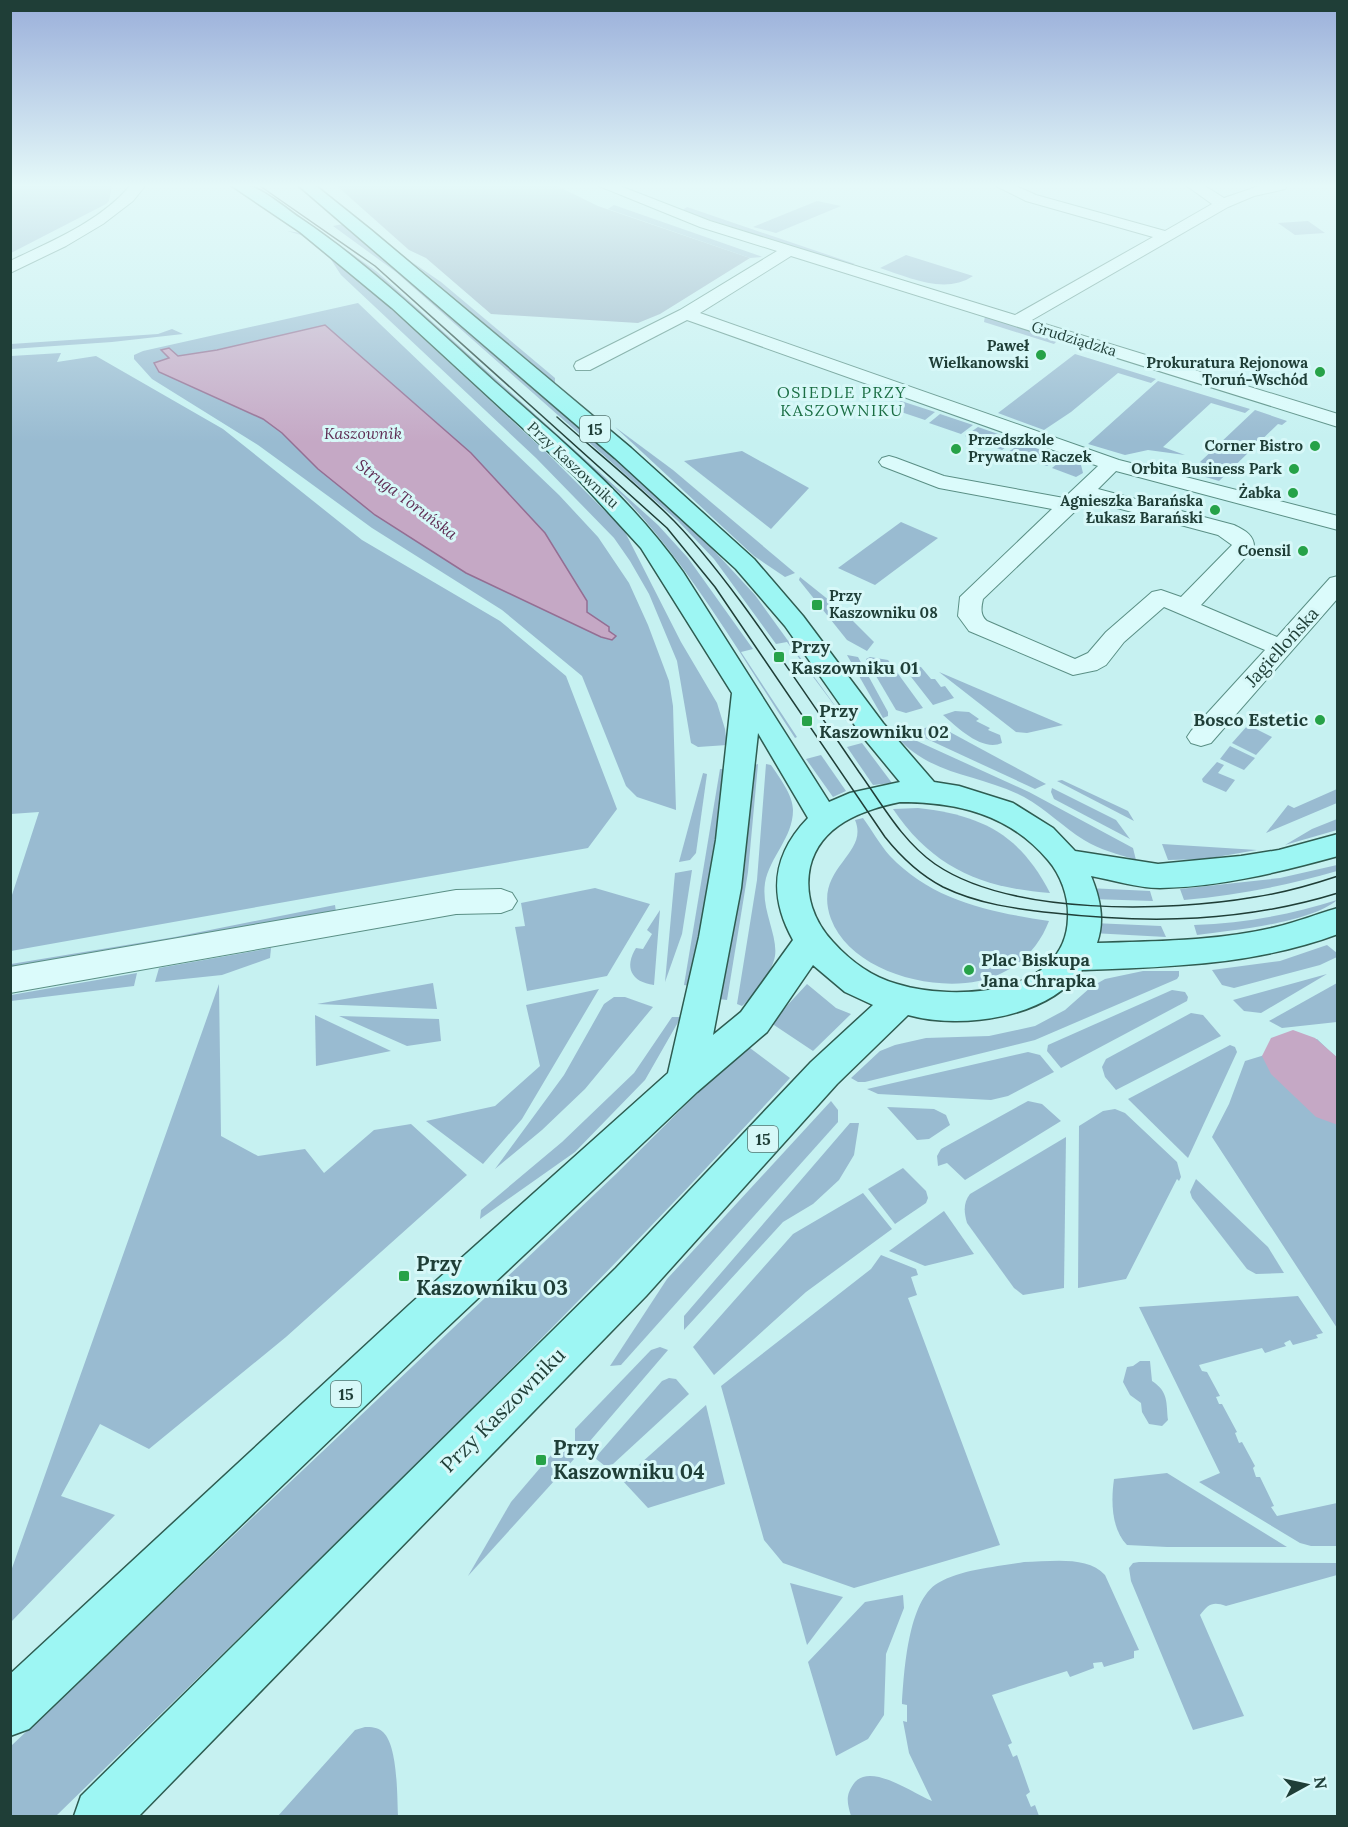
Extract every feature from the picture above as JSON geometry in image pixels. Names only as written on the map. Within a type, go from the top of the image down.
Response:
[{"type":"main road","name":"Przy Kaszowniku","points":[[361,271],[618,507],[639,530],[684,594],[785,751],[824,819]]},
{"type":"main road","name":"15","points":[[411,271],[623,453],[746,564],[794,621],[873,730],[925,792]]},
{"type":"main road","points":[[684,1081],[704,1005],[725,892],[742,757],[746,693]]},
{"type":"main road","points":[[900,792],[925,792],[958,796],[991,805],[1011,815],[1046,839],[1066,861],[1078,882],[1086,917],[1082,939],[1074,957],[1053,980],[1022,998],[984,1007],[943,1008],[901,1000],[865,985],[834,965],[811,940],[794,907],[791,874],[802,844],[824,819],[860,800],[900,792]]},
{"type":"main road","points":[[1066,861],[1158,876],[1241,868],[1280,861],[1338,845]]},
{"type":"main road","points":[[1074,957],[1188,952],[1244,946],[1290,937],[1338,920]]},
{"type":"main road","points":[[684,1081],[754,1022],[811,940]]},
{"type":"main road","name":"Przy Kaszowniku","points":[[101,1816],[631,1282],[824,1073],[901,1000]]},
{"type":"main road","name":"15","points":[[10,1710],[416,1328],[684,1081]]},
{"type":"street","points":[[583,366],[686,314],[755,271]]},
{"type":"street","name":"Grudziądzka","points":[[858,271],[1338,421]]},
{"type":"street","points":[[1017,321],[1105,271]]},
{"type":"street","points":[[686,314],[1112,464],[1338,523]]},
{"type":"street","points":[[889,462],[939,482],[1075,498],[1226,530],[1242,540],[1243,548],[1185,607]]},
{"type":"street","points":[[1112,464],[972,597],[968,608],[971,620],[978,626],[1073,667],[1088,664],[1097,658],[1115,637],[1161,597],[1282,648]]},
{"type":"street","name":"Jagiellońska","points":[[1202,737],[1338,583]]},
{"type":"street","points":[[10,980],[456,902],[501,901]]},
{"type":"shaded area","points":[[339,271],[350,271],[547,453],[624,530],[681,642],[717,703],[727,745],[698,747],[691,743],[677,661],[649,594],[614,538],[536,458]]},
{"type":"shaded area","points":[[376,271],[658,525],[688,558],[753,649],[741,652],[797,737],[795,738],[693,583],[648,524],[623,496],[373,272]]},
{"type":"shaded area","points":[[423,271],[441,282],[555,378],[555,383]]},
{"type":"shaded area","points":[[441,271],[729,271],[660,314],[638,323],[491,314]]},
{"type":"shaded area","points":[[890,271],[958,271],[973,276],[951,284],[914,279]]},
{"type":"shaded area","points":[[396,272],[683,517],[755,595],[849,725],[787,642],[776,644],[714,559],[678,521]]},
{"type":"shaded area","points":[[358,303],[559,495],[598,537],[629,583],[669,681],[673,706],[676,810],[637,797],[626,786],[582,676],[502,610],[372,528],[258,445],[152,379],[134,359],[134,355],[143,351]]},
{"type":"shaded area","points":[[985,316],[1057,341],[1054,344],[984,322]]},
{"type":"shaded area","points":[[172,329],[183,334],[112,342],[11,349],[11,344],[158,334]]},
{"type":"shaded area","points":[[61,353],[57,362],[96,356],[223,429],[362,540],[500,621],[566,676],[617,809],[588,848],[11,951],[11,898],[39,812],[11,814],[11,356]]},
{"type":"shaded area","points":[[1075,354],[1156,379],[1151,383],[1118,373],[1071,412],[1044,430],[998,413]]},
{"type":"shaded area","points":[[1158,381],[1250,409],[1245,413],[1211,403],[1163,447],[1185,455],[1148,450],[1125,455],[1088,444]]},
{"type":"shaded area","points":[[901,401],[935,412],[925,420],[889,408]]},
{"type":"shaded area","points":[[1255,410],[1287,421],[1282,425],[1278,424],[1219,481],[1189,472],[1193,468],[1201,471],[1207,465],[1200,462]]},
{"type":"shaded area","points":[[940,414],[973,425],[961,434],[929,423]]},
{"type":"shaded area","points":[[615,427],[673,470],[795,573],[785,577],[754,556]]},
{"type":"shaded area","points":[[978,427],[1015,440],[1002,450],[965,436]]},
{"type":"shaded area","points":[[1022,443],[1060,457],[1047,466],[1008,452]]},
{"type":"shaded area","points":[[742,451],[809,488],[771,529],[684,461]]},
{"type":"shaded area","points":[[1064,458],[1081,465],[1083,473],[1076,477],[1052,468]]},
{"type":"shaded area","points":[[901,522],[938,538],[875,585],[838,568]]},
{"type":"shaded area","points":[[800,577],[845,613],[874,642],[867,651],[847,640],[799,580]]},
{"type":"shaded area","points":[[847,655],[858,657],[888,712],[888,716],[883,718]]},
{"type":"shaded area","points":[[870,657],[888,660],[923,708],[906,713],[896,710],[866,659]]},
{"type":"shaded area","points":[[901,664],[921,667],[941,687],[945,686],[954,698],[933,705]]},
{"type":"shaded area","points":[[939,672],[1063,725],[1027,733],[1016,732]]},
{"type":"shaded area","points":[[955,711],[969,712],[979,719],[976,721],[990,728],[988,730],[1000,735],[1002,743],[986,744],[970,737],[943,715]]},
{"type":"shaded area","points":[[1248,725],[1272,737],[1256,755],[1232,743]]},
{"type":"shaded area","points":[[928,727],[938,727],[948,731],[1046,784],[1035,789],[912,732]]},
{"type":"shaded area","points":[[896,736],[906,736],[1029,792],[1133,848],[1136,860],[1109,852],[1090,843],[1024,797],[1007,789],[940,767],[910,749]]},
{"type":"shaded area","points":[[862,743],[892,783],[873,785],[847,747]]},
{"type":"shaded area","points":[[1230,746],[1255,758],[1244,770],[1220,759]]},
{"type":"shaded area","points":[[821,755],[846,791],[833,797],[806,759]]},
{"type":"shaded area","points":[[1217,762],[1224,765],[1218,773],[1235,780],[1226,792],[1203,782],[1202,779]]},
{"type":"shaded area","points":[[758,764],[748,872],[727,1000],[719,999],[751,766]]},
{"type":"shaded area","points":[[766,764],[771,765],[788,792],[793,810],[789,829],[771,864],[765,883],[765,903],[774,940],[775,956],[757,990],[742,1006],[737,1004],[757,880]]},
{"type":"shaded area","points":[[720,769],[727,769],[691,986],[684,985]]},
{"type":"shaded area","points":[[703,773],[707,774],[696,853],[690,860],[679,862]]},
{"type":"shaded area","points":[[1062,780],[1128,811],[1134,821],[1057,781]]},
{"type":"shaded area","points":[[1052,788],[1116,820],[1130,839],[1054,799]]},
{"type":"shaded area","points":[[1337,789],[1337,803],[1266,833],[1288,805],[1294,808]]},
{"type":"shaded area","points":[[918,808],[961,816],[980,822],[996,831],[1026,856],[1050,893],[1002,886],[980,880],[942,860],[924,846],[893,809]]},
{"type":"shaded area","points":[[863,818],[890,856],[925,884],[944,894],[984,908],[1049,921],[1036,945],[1025,958],[1002,973],[981,980],[957,984],[906,977],[881,968],[860,955],[842,939],[831,919],[827,902],[834,874],[855,843],[857,832],[855,820]]},
{"type":"shaded area","points":[[1337,819],[1337,830],[1285,845],[1312,829]]},
{"type":"shaded area","points":[[1162,844],[1257,850],[1205,859],[1168,860]]},
{"type":"shaded area","points":[[1337,865],[1337,871],[1242,893],[1184,900],[1180,889],[1280,878]]},
{"type":"shaded area","points":[[692,870],[682,934],[665,982],[675,873]]},
{"type":"shaded area","points":[[595,888],[650,904],[607,976],[527,991],[515,927],[525,926],[521,903]]},
{"type":"shaded area","points":[[1088,888],[1150,891],[1153,901],[1091,899]]},
{"type":"shaded area","points":[[1337,900],[1325,908],[1291,920],[1250,928],[1197,935],[1194,925],[1267,917]]},
{"type":"shaded area","points":[[335,905],[336,912],[11,972],[11,964],[175,937]]},
{"type":"shaded area","points":[[660,910],[654,985],[640,981],[630,967],[636,948],[643,949],[652,934],[647,930]]},
{"type":"shaded area","points":[[1093,923],[1161,926],[1166,937],[1092,933]]},
{"type":"shaded area","points":[[1327,945],[1337,953],[1337,957],[1320,965],[1234,988],[1222,985],[1212,970],[1280,961]]},
{"type":"shaded area","points":[[271,948],[270,958],[222,975],[155,982],[159,968]]},
{"type":"shaded area","points":[[1143,971],[1179,971],[1179,976],[1177,979],[1035,1040],[865,1082],[858,1082],[851,1078],[880,1051],[895,1045],[926,1038],[989,1036],[1035,1026],[1065,1010],[1091,987],[1105,979]]},
{"type":"shaded area","points":[[137,973],[134,986],[11,1001],[11,995]]},
{"type":"shaded area","points":[[1327,974],[1261,1013],[1244,1011],[1233,1000]]},
{"type":"shaded area","points":[[433,983],[437,1009],[317,1004]]},
{"type":"shaded area","points":[[1337,983],[1337,1022],[1282,1028],[1269,1021]]},
{"type":"shaded area","points":[[219,984],[221,1136],[258,1156],[305,1149],[324,1173],[374,1130],[411,1124],[467,1175],[286,1337],[149,1449],[100,1424],[61,1496],[115,1515],[11,1622],[11,1571]]},
{"type":"shaded area","points":[[807,984],[836,1008],[851,1014],[813,1051],[771,1023]]},
{"type":"shaded area","points":[[599,989],[522,1119],[483,1164],[426,1121],[495,1106],[540,1066],[526,1005]]},
{"type":"shaded area","points":[[1172,990],[1185,992],[1188,997],[1187,1001],[1061,1068],[1047,1051],[1048,1045]]},
{"type":"shaded area","points":[[614,997],[625,997],[653,1007],[585,1089],[542,1130],[495,1169],[564,1075],[604,1004]]},
{"type":"shaded area","points":[[1191,1013],[1203,1015],[1221,1036],[1116,1090],[1105,1077],[1102,1067],[1106,1059]]},
{"type":"shaded area","points":[[315,1015],[391,1051],[316,1066]]},
{"type":"shaded area","points":[[339,1016],[439,1019],[441,1041],[407,1046]]},
{"type":"shaded area","points":[[672,1017],[681,1017],[645,1080],[575,1152],[480,1219],[481,1210],[562,1142],[634,1073]]},
{"type":"shaded area","points":[[1317,1039],[1337,1058],[1337,1085],[1320,1097],[1337,1114],[1337,1328],[1212,1137],[1229,1104],[1245,1061]]},
{"type":"shaded area","points":[[746,1045],[790,1078],[701,1173],[428,1452],[56,1816],[11,1816],[11,1746],[616,1174]]},
{"type":"shaded area","points":[[1230,1045],[1235,1047],[1237,1052],[1188,1158],[1128,1099]]},
{"type":"shaded area","points":[[1028,1052],[1040,1055],[1054,1072],[1008,1096],[991,1100],[878,1094],[867,1089]]},
{"type":"shaded area","points":[[831,1101],[838,1110],[838,1122],[621,1365],[610,1366],[667,1279]]},
{"type":"shaded area","points":[[1028,1101],[1042,1104],[1061,1121],[965,1180],[947,1163],[938,1166],[937,1156],[941,1149]]},
{"type":"shaded area","points":[[887,1107],[934,1109],[946,1115],[950,1125],[929,1139],[917,1140]]},
{"type":"shaded area","points":[[1115,1109],[1125,1113],[1177,1162],[1181,1177],[1179,1181],[1177,1179],[1126,1279],[1078,1288],[1079,1126],[1103,1111]]},
{"type":"shaded area","points":[[850,1123],[859,1123],[854,1155],[839,1180],[813,1204],[783,1222],[684,1330],[684,1316]]},
{"type":"shaded area","points":[[1066,1137],[1064,1288],[1023,1295],[1014,1288],[967,1223],[965,1204],[970,1194]]},
{"type":"shaded area","points":[[903,1168],[926,1191],[928,1198],[926,1203],[895,1224],[868,1189]]},
{"type":"shaded area","points":[[1196,1179],[1268,1247],[1284,1273],[1256,1274],[1247,1269],[1192,1198],[1190,1192]]},
{"type":"shaded area","points":[[863,1193],[892,1229],[806,1292],[714,1375],[693,1347],[793,1234]]},
{"type":"shaded area","points":[[944,1211],[974,1254],[925,1266],[889,1251]]},
{"type":"shaded area","points":[[881,1255],[916,1269],[918,1275],[911,1277],[917,1295],[908,1298],[1000,1545],[854,1588],[783,1563],[764,1540],[721,1386],[871,1269]]},
{"type":"shaded area","points":[[1298,1296],[1323,1333],[1316,1335],[1318,1338],[1293,1345],[1290,1340],[1284,1343],[1286,1346],[1265,1353],[1262,1348],[1199,1365],[1202,1371],[1207,1372],[1220,1396],[1216,1397],[1219,1404],[1222,1404],[1237,1432],[1235,1433],[1239,1443],[1242,1442],[1255,1466],[1253,1468],[1256,1477],[1260,1477],[1274,1506],[1271,1507],[1277,1516],[1337,1503],[1337,1546],[1311,1546],[1300,1543],[1199,1482],[1220,1473],[1139,1307]]},
{"type":"shaded area","points":[[660,1347],[668,1350],[584,1448],[575,1441],[575,1429],[651,1350]]},
{"type":"shaded area","points":[[1140,1361],[1150,1361],[1152,1381],[1161,1389],[1166,1398],[1168,1420],[1162,1426],[1149,1424],[1142,1412],[1141,1403],[1130,1395],[1123,1382],[1127,1367]]},
{"type":"shaded area","points":[[669,1378],[676,1379],[689,1394],[613,1464],[605,1466],[595,1458],[662,1381]]},
{"type":"shaded area","points":[[706,1405],[725,1484],[648,1508],[622,1480]]},
{"type":"shaded area","points":[[566,1451],[574,1459],[468,1576],[511,1502],[552,1454]]},
{"type":"shaded area","points":[[1167,1473],[1287,1547],[1127,1545],[1118,1531],[1113,1514],[1114,1479]]},
{"type":"shaded area","points":[[1024,1562],[1078,1562],[1097,1569],[1105,1575],[1139,1650],[1134,1651],[1134,1658],[1104,1667],[1102,1662],[1093,1663],[1094,1668],[1070,1677],[1067,1671],[992,1695],[1012,1743],[1008,1745],[1013,1757],[1017,1755],[1030,1792],[1026,1795],[1031,1807],[1035,1805],[1039,1816],[851,1816],[848,1795],[855,1782],[862,1777],[882,1778],[932,1801],[909,1753],[903,1721],[907,1722],[907,1705],[902,1704],[906,1656],[914,1620],[928,1592],[947,1578],[980,1569]]},
{"type":"shaded area","points":[[1133,1563],[1337,1563],[1337,1575],[1226,1606],[1211,1604],[1206,1608],[1200,1615],[1244,1716],[1193,1730],[1131,1581],[1129,1568]]},
{"type":"shaded area","points":[[790,1583],[843,1597],[807,1645]]},
{"type":"shaded area","points":[[903,1595],[904,1608],[886,1654],[884,1715],[868,1739],[836,1756],[808,1662],[865,1602]]},
{"type":"shaded area","points":[[365,1727],[379,1729],[383,1732],[392,1748],[396,1772],[398,1816],[278,1816],[355,1730]]},
{"type":"water","name":"Kaszownik","points":[[325,325],[471,453],[545,533],[587,601],[587,612],[609,627],[609,631],[616,636],[612,640],[601,637],[466,573],[375,515],[318,469],[282,433],[263,419],[159,372],[154,363],[169,358],[161,350],[169,348],[178,356],[217,350]]},
{"type":"waterway","name":"Struga Toruńska","points":[[1293,1056],[1338,1098]]},
{"type":"tram line","points":[[381,271],[667,528],[715,587],[885,837],[926,877],[956,893],[997,905],[1026,910],[1126,919],[1232,915],[1303,903],[1338,893]]},
{"type":"tram line","points":[[557,417],[654,501],[696,545],[724,579],[786,665],[893,821],[912,844],[935,864],[967,881],[1005,893],[1091,906],[1136,907],[1219,902],[1276,893],[1338,876]]},
{"type":"place","name":"Paweł Wielkanowski","points":[[1041,355]]},
{"type":"place","name":"Prokuratura Rejonowa Toruń-Wschód","points":[[1320,372]]},
{"type":"place","name":"Corner Bistro","points":[[1315,446]]},
{"type":"place","name":"Przedszkole Prywatne Raczek","points":[[956,449]]},
{"type":"place","name":"Orbita Business Park","points":[[1294,469]]},
{"type":"place","name":"Żabka","points":[[1293,493]]},
{"type":"place","name":"Agnieszka Barańska Łukasz Barański","points":[[1215,510]]},
{"type":"place","name":"Coensil","points":[[1303,551]]},
{"type":"place","name":"Przy Kaszowniku 08","points":[[817,605]]},
{"type":"place","name":"Przy Kaszowniku 01","points":[[779,657]]},
{"type":"place","name":"Bosco Estetic","points":[[1320,720]]},
{"type":"place","name":"Przy Kaszowniku 02","points":[[807,721]]},
{"type":"place","name":"Plac Biskupa Jana Chrapka","points":[[969,970]]},
{"type":"place","name":"Przy Kaszowniku 03","points":[[404,1276]]},
{"type":"place","name":"Przy Kaszowniku 04","points":[[541,1460]]},
{"type":"district","name":"OSIEDLE PRZY KASZOWNIKU","points":[[842,401]]}]
